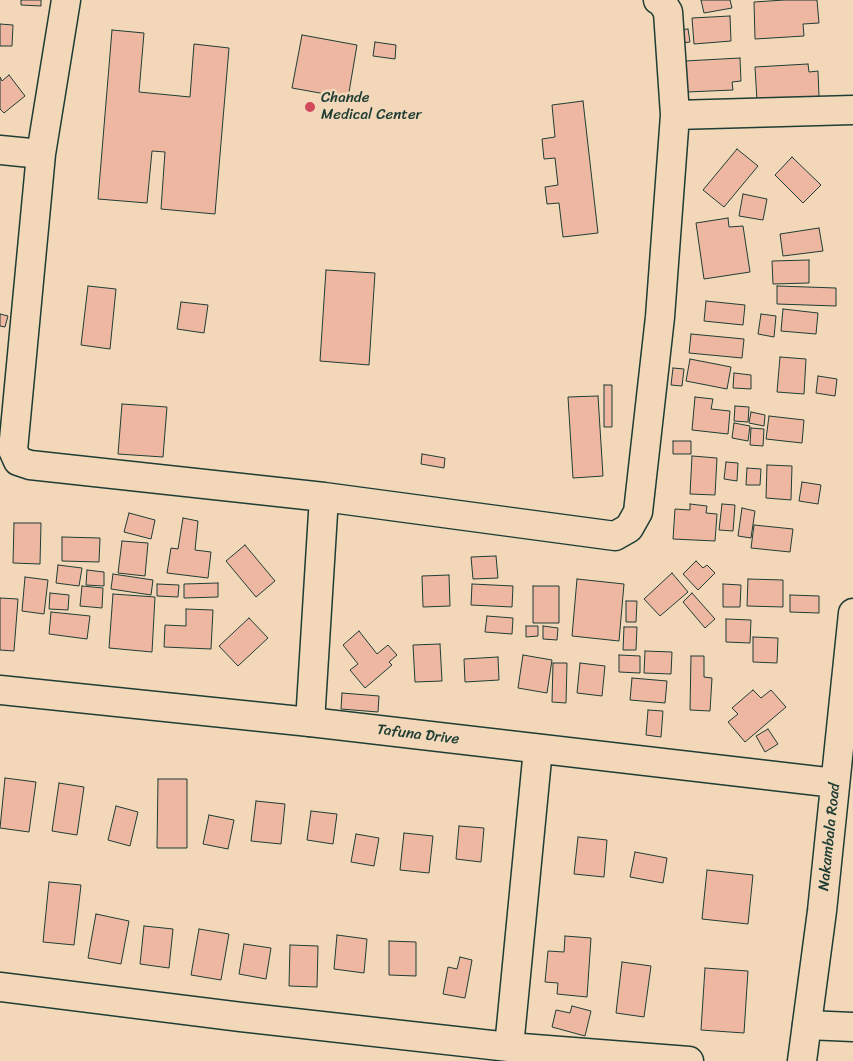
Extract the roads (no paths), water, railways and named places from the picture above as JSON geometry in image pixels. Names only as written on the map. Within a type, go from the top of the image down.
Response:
[{"type":"street","points":[[66,0],[41,154],[13,450],[18,461],[30,465],[324,497],[615,536],[629,528],[638,512],[658,336],[675,115],[668,12],[662,2],[658,0]]},
{"type":"street","points":[[675,115],[853,110]]},
{"type":"street","points":[[0,150],[41,154]]},
{"type":"street","points":[[310,722],[324,497]]},
{"type":"street","name":"Nakambala Road","points":[[802,1061],[822,911],[853,613]]},
{"type":"street","name":"Tafuna Drive","points":[[0,690],[310,722],[835,783]]},
{"type":"street","points":[[524,1052],[538,749]]},
{"type":"street","points":[[0,986],[524,1052],[689,1061]]},
{"type":"street","points":[[807,1024],[853,1027]]},
{"type":"place","name":"Chande Medical Center","points":[[310,107]]}]
